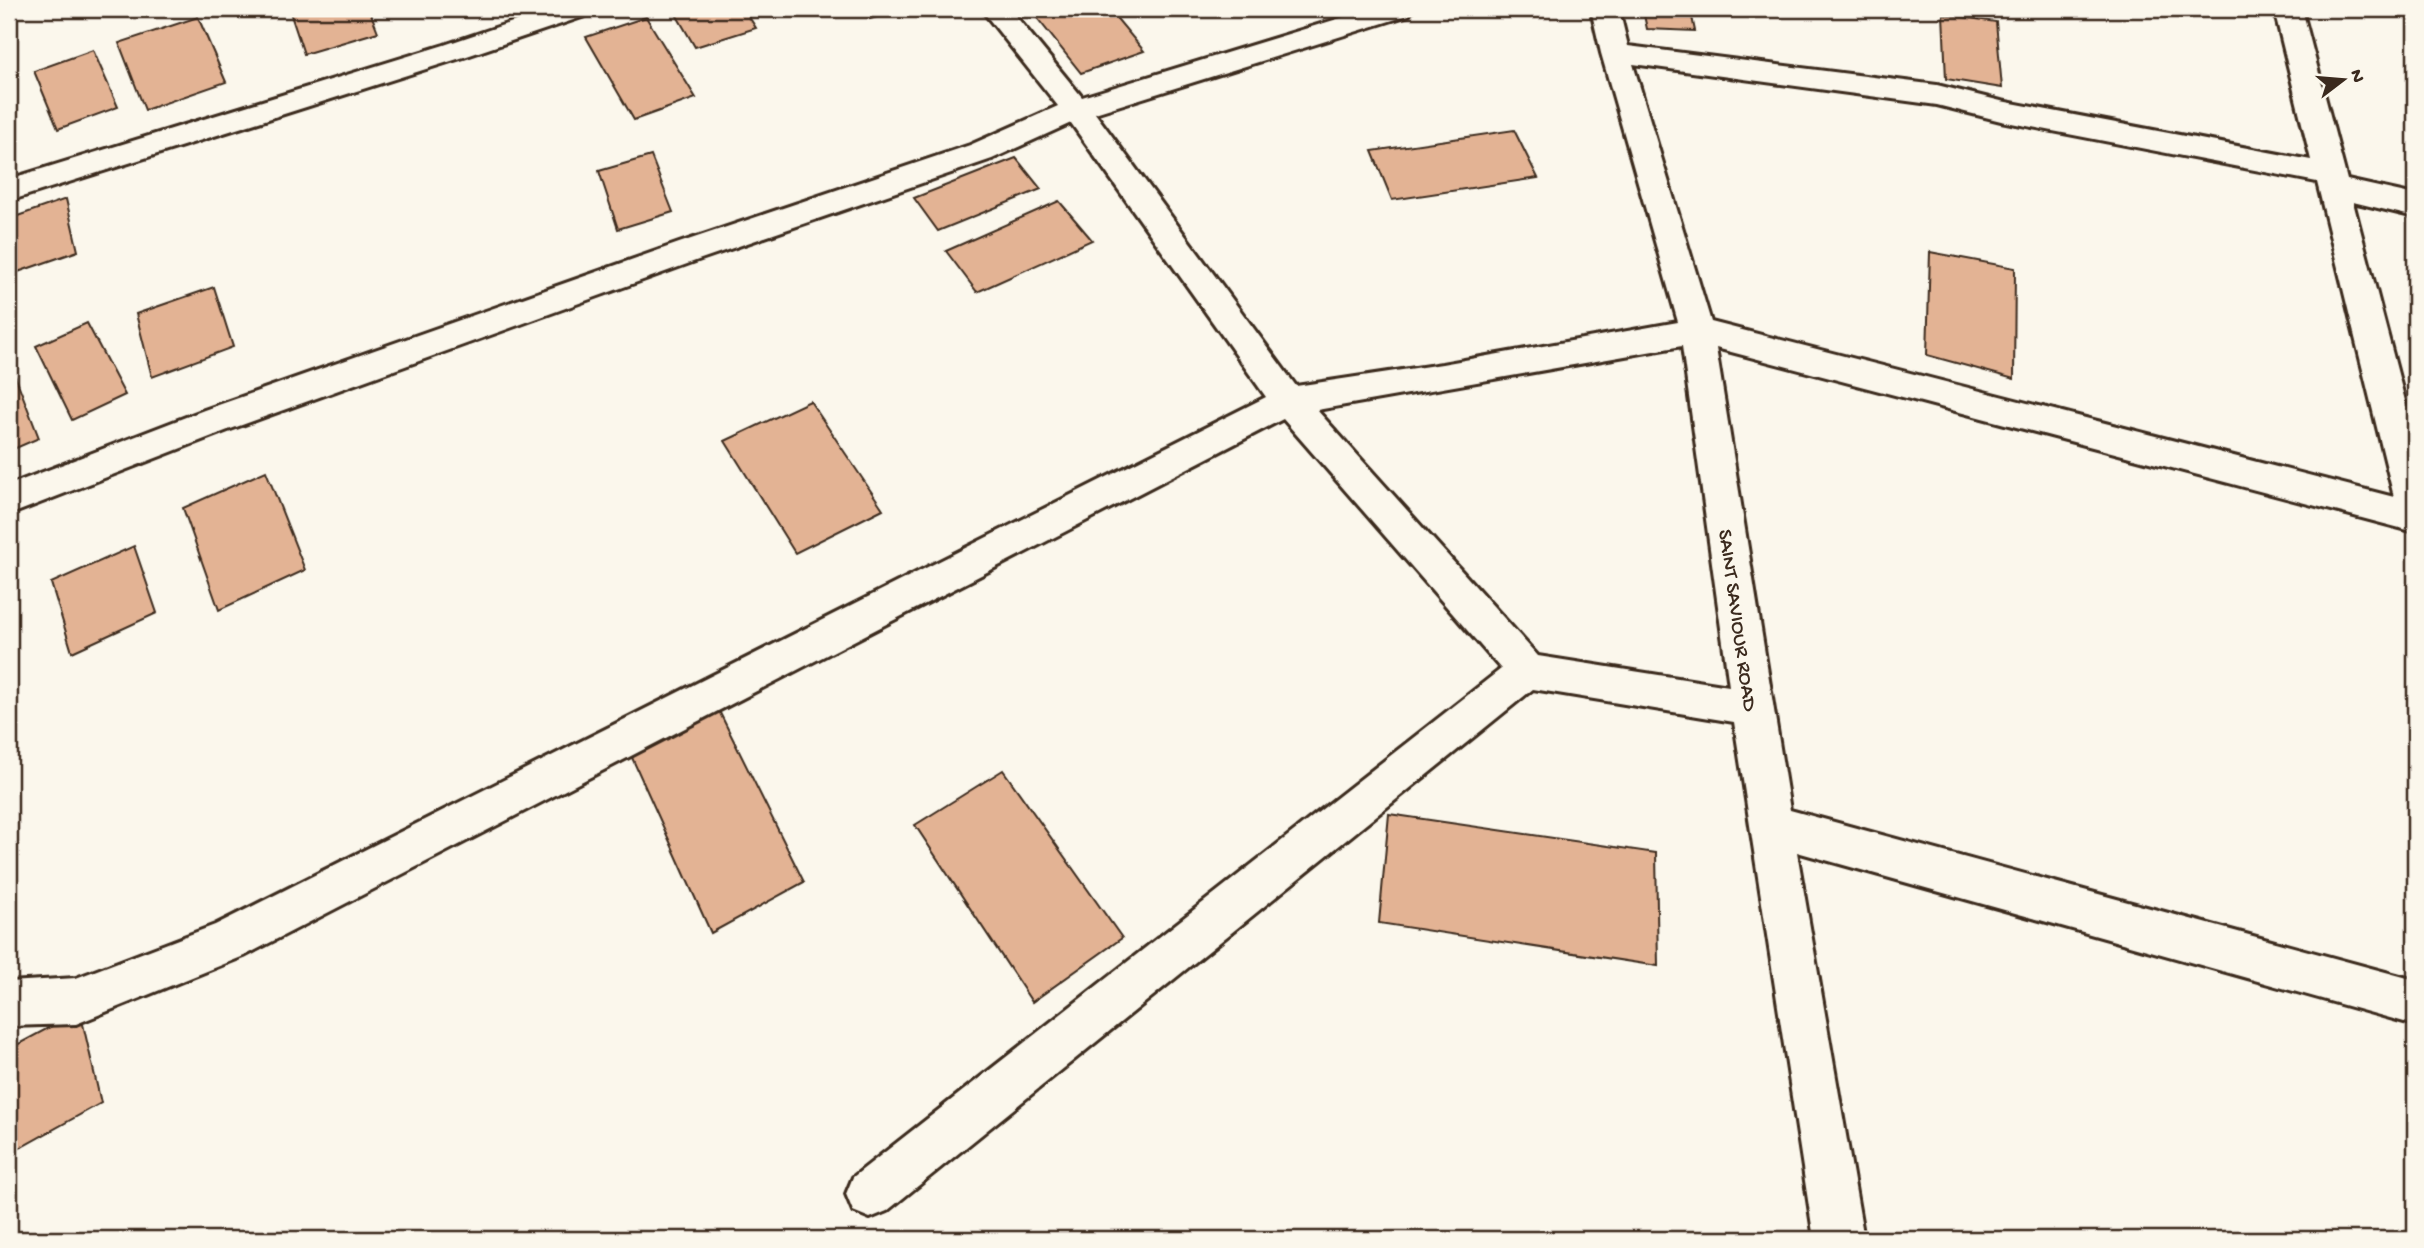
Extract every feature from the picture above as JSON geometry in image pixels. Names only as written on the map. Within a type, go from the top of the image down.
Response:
[{"type":"street","points":[[9,190],[454,51],[578,9]]},
{"type":"street","points":[[995,9],[1076,109],[1288,401],[1527,671],[1752,707]]},
{"type":"street","points":[[9,500],[269,401],[690,251],[981,152],[1076,109],[1399,9]]},
{"type":"street","name":"SAINT SAVIOUR ROAD","points":[[1605,9],[1615,53],[1697,331],[1752,707],[1839,1239]]},
{"type":"street","points":[[2288,9],[2415,507]]},
{"type":"street","points":[[1615,53],[1937,95],[2001,111],[2331,180],[2415,206]]},
{"type":"street","points":[[9,1004],[76,1001],[229,940],[1288,401],[1442,377],[1697,331],[2415,517]]},
{"type":"street","points":[[870,1194],[1527,671]]},
{"type":"street","points":[[1771,825],[2415,1003]]},
{"type":"building","points":[[289,9],[369,9],[378,32],[304,54]]},
{"type":"building","points":[[673,9],[744,9],[756,28],[695,47]]},
{"type":"building","points":[[863,9],[904,9],[870,19]]},
{"type":"building","points":[[1030,9],[1109,9],[1144,51],[1081,73]]},
{"type":"building","points":[[1943,14],[1996,22],[2002,88],[1946,79]]},
{"type":"building","points":[[1644,15],[1692,17],[1695,31],[1647,29]]},
{"type":"building","points":[[198,17],[226,82],[145,110],[119,43]]},
{"type":"building","points":[[646,17],[696,98],[634,120],[586,37]]},
{"type":"building","points":[[93,50],[118,107],[58,129],[34,71]]},
{"type":"building","points":[[1514,130],[1538,178],[1392,200],[1372,151]]},
{"type":"building","points":[[651,156],[673,212],[618,229],[599,171]]},
{"type":"building","points":[[1016,158],[1041,189],[938,231],[914,198]]},
{"type":"building","points":[[66,199],[78,251],[12,274],[9,219]]},
{"type":"building","points":[[1059,201],[1092,240],[977,292],[946,251]]},
{"type":"building","points":[[1930,252],[2015,268],[2014,379],[1927,355]]},
{"type":"building","points":[[214,287],[233,347],[152,377],[136,314]]},
{"type":"building","points":[[87,323],[125,395],[72,420],[36,346]]},
{"type":"building","points":[[9,360],[39,438],[9,451]]},
{"type":"building","points":[[810,401],[883,509],[795,553],[725,441]]},
{"type":"building","points":[[266,471],[305,570],[219,610],[183,508]]},
{"type":"building","points":[[134,546],[157,613],[72,652],[51,583]]},
{"type":"building","points":[[717,707],[804,882],[711,933],[629,751]]},
{"type":"building","points":[[1003,770],[1122,938],[1032,1002],[915,825]]},
{"type":"building","points":[[1389,814],[1656,853],[1658,966],[1379,923]]},
{"type":"building","points":[[80,1011],[101,1103],[9,1154],[9,1049]]}]
